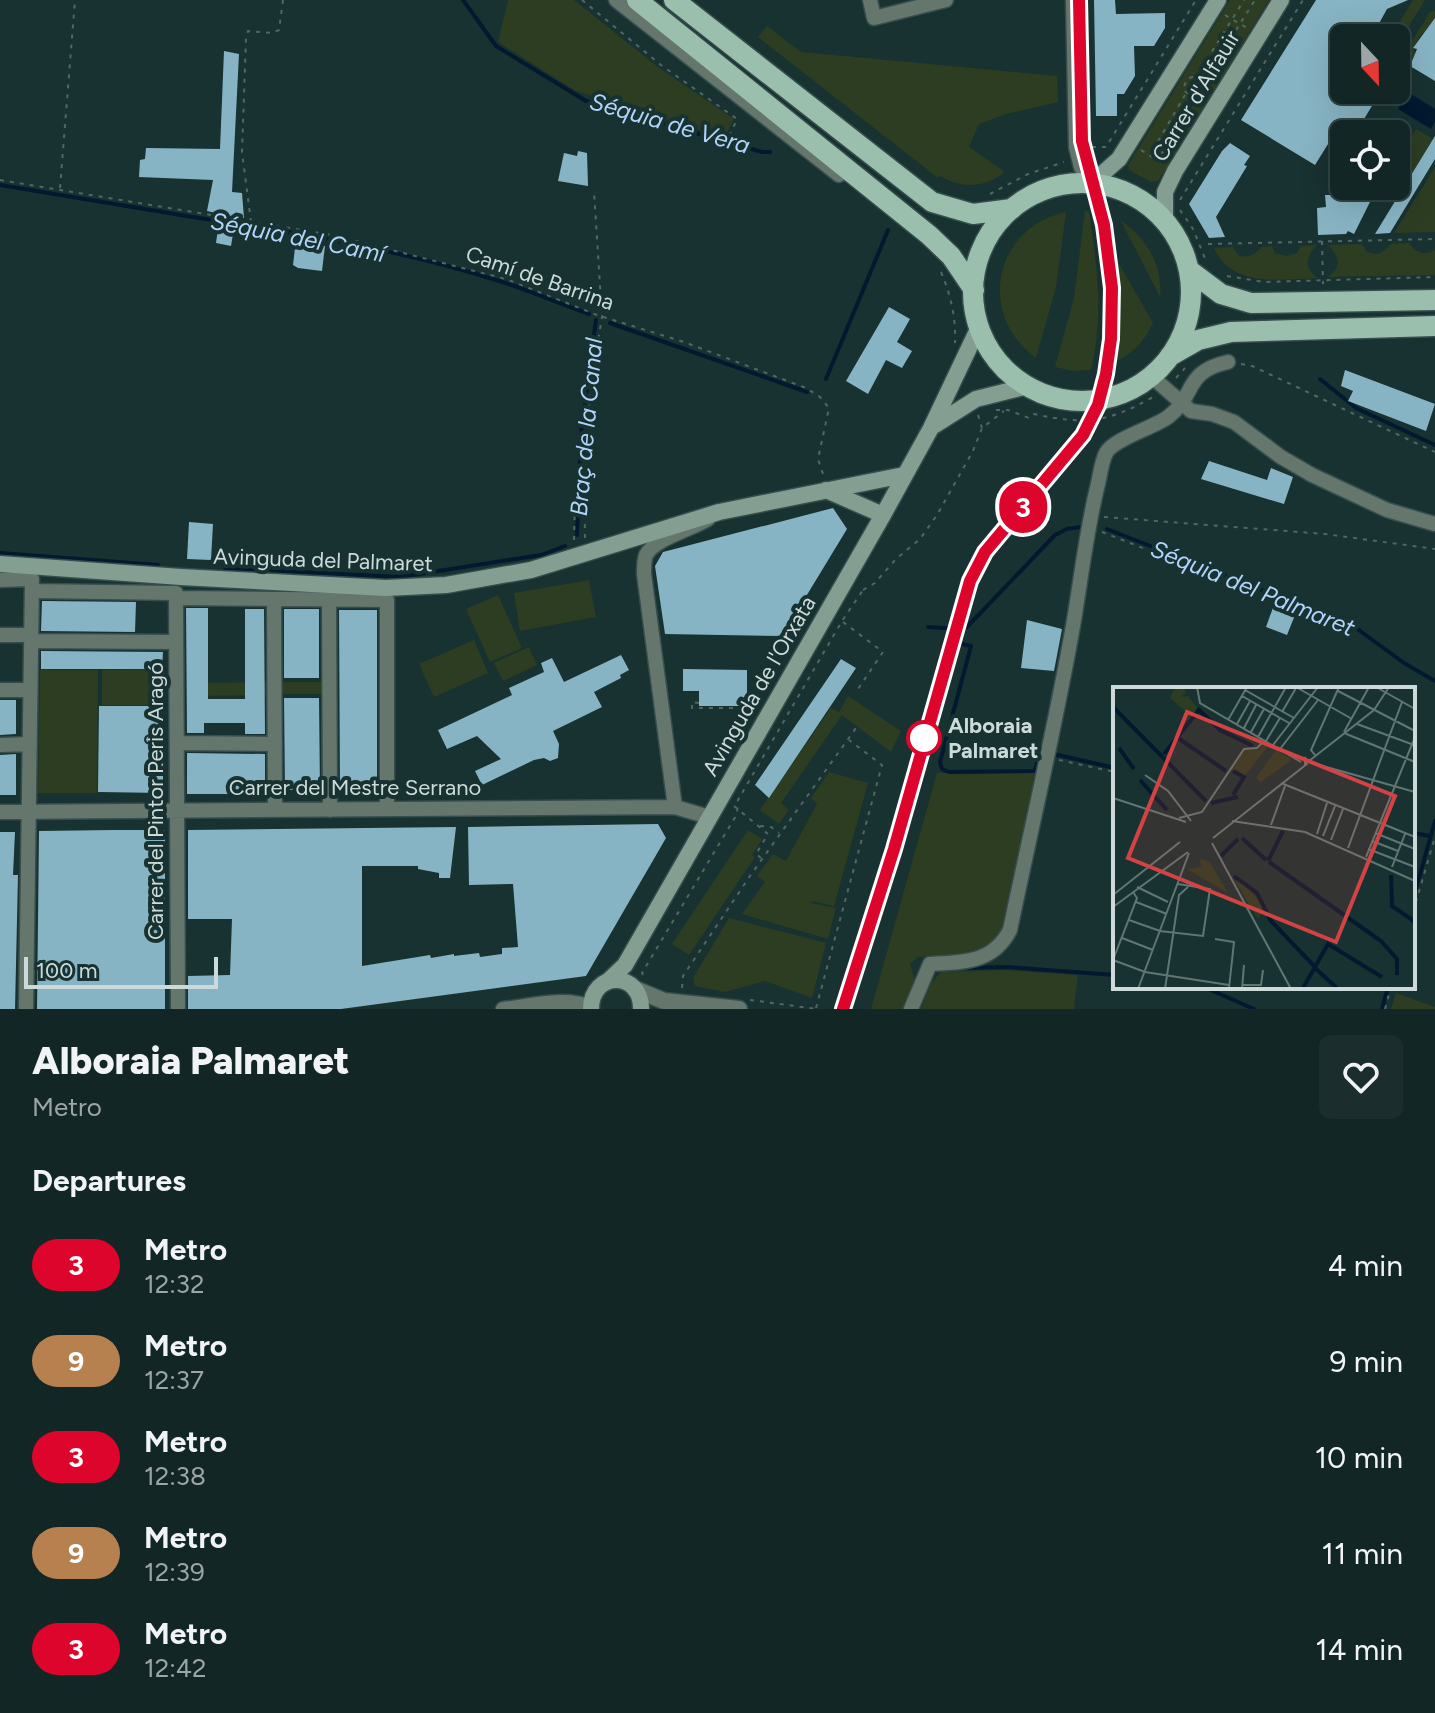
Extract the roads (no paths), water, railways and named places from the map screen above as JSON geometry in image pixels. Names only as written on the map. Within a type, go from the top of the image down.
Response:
[{"type":"main road","points":[[637,0],[908,217],[951,256],[974,290]]},
{"type":"main road","points":[[674,0],[932,202],[973,214],[1012,209]]},
{"type":"main road","name":"Carrer d'Alfauir","points":[[1165,221],[1165,192],[1175,171],[1281,0]]},
{"type":"main road","name":"Carrer d'Alfauir","points":[[1092,183],[1110,170],[1129,143],[1216,4]]},
{"type":"main road","points":[[1179,360],[1191,288],[1189,270],[1180,244],[1165,221],[1133,196],[1092,183],[1063,185],[1044,190],[1012,209],[999,222],[984,246],[975,272],[979,327],[998,361],[1028,386],[1047,395],[1089,400],[1158,382],[1179,360],[1198,340],[1231,332],[1435,326]]},
{"type":"main road","points":[[1189,270],[1221,294],[1236,289],[1271,305],[1435,300]]},
{"type":"main road","name":"Avinguda de l'Orxata","points":[[591,1008],[595,992],[625,965],[883,515],[931,428],[979,327]]},
{"type":"main road","name":"Avinguda de l'Orxata","points":[[931,428],[950,413],[978,406],[1028,386]]},
{"type":"main road","name":"Avinguda del Palmaret","points":[[0,564],[386,588],[446,585],[531,570],[576,558],[719,512],[904,475]]},
{"type":"main road","points":[[826,490],[883,515]]},
{"type":"main road","points":[[625,965],[637,985],[641,1009]]},
{"type":"main road","points":[[607,982],[615,980],[637,985]]},
{"type":"street","points":[[616,0],[854,187],[908,217]]},
{"type":"street","points":[[870,0],[874,18],[946,0]]},
{"type":"street","points":[[1074,0],[1077,147],[1085,174],[1092,183]]},
{"type":"street","points":[[911,1009],[930,964],[963,962],[985,956],[997,950],[1010,930],[1106,451],[1117,442],[1166,419],[1180,404],[1193,381],[1210,366],[1228,362]]},
{"type":"street","points":[[1158,382],[1191,411],[1234,422],[1281,457],[1359,499],[1435,524]]},
{"type":"street","points":[[675,807],[644,574],[645,556],[658,541],[689,530],[719,512]]},
{"type":"street","points":[[0,580],[176,595],[387,600],[387,809]]},
{"type":"street","points":[[26,1009],[32,585]]},
{"type":"street","name":"Carrer del Pintor Peris Aragó","points":[[176,595],[178,1009]]},
{"type":"street","points":[[274,599],[275,810]]},
{"type":"street","points":[[329,599],[330,810]]},
{"type":"street","points":[[0,635],[176,642]]},
{"type":"street","points":[[0,690],[30,690]]},
{"type":"street","points":[[177,743],[275,744]]},
{"type":"street","points":[[0,745],[30,744]]},
{"type":"street","name":"Carrer del Mestre Serrano","points":[[0,812],[675,807],[709,817]]},
{"type":"street","points":[[637,985],[664,1004],[740,1004]]},
{"type":"street","points":[[503,1009],[562,1002],[581,1003],[591,1008]]},
{"type":"water","points":[[1410,93],[1435,109],[1435,122],[1431,129],[1398,109],[1401,104],[1410,104]]},
{"type":"waterway","name":"Séquia de Vera","points":[[463,0],[496,46],[586,101],[770,152]]},
{"type":"waterway","name":"Séquia del Camí","points":[[0,185],[223,222]]},
{"type":"waterway","name":"Séquia del Camí","points":[[232,223],[332,240],[464,270],[589,314]]},
{"type":"waterway","points":[[826,379],[888,230]]},
{"type":"waterway","name":"Braç de la Canal","points":[[577,535],[581,434],[596,320]]},
{"type":"waterway","points":[[610,323],[807,392]]},
{"type":"waterway","points":[[1320,379],[1356,408],[1435,445]]},
{"type":"waterway","name":"Séquia del Palmaret","points":[[928,627],[967,627],[1055,535],[1080,527]]},
{"type":"waterway","name":"Séquia del Palmaret","points":[[1107,529],[1352,625],[1404,663],[1435,681]]},
{"type":"waterway","name":"Braç de la Canal","points":[[225,568],[400,577],[541,555],[565,546]]},
{"type":"waterway","name":"Braç de la Canal","points":[[0,553],[158,565]]},
{"type":"waterway","points":[[963,629],[958,643],[971,646],[940,762],[942,769],[949,772],[1035,771],[1040,751]]},
{"type":"waterway","points":[[1054,754],[1113,768]]},
{"type":"waterway","points":[[1415,892],[1435,821]]},
{"type":"waterway","points":[[1415,833],[1430,836]]},
{"type":"waterway","points":[[962,968],[1007,967],[1113,975]]},
{"type":"waterway","points":[[1209,989],[1254,1009]]},
{"type":"waterway","points":[[1382,1009],[1387,989]]},
{"type":"metro line","name":"3","points":[[843,1009],[894,849],[964,595],[985,552],[1083,435],[1098,405],[1106,374],[1111,339],[1112,288],[1104,225],[1086,166],[1082,141],[1079,0]]},
{"type":"place","name":"Alboraia Palmaret","points":[[924,738]]}]
